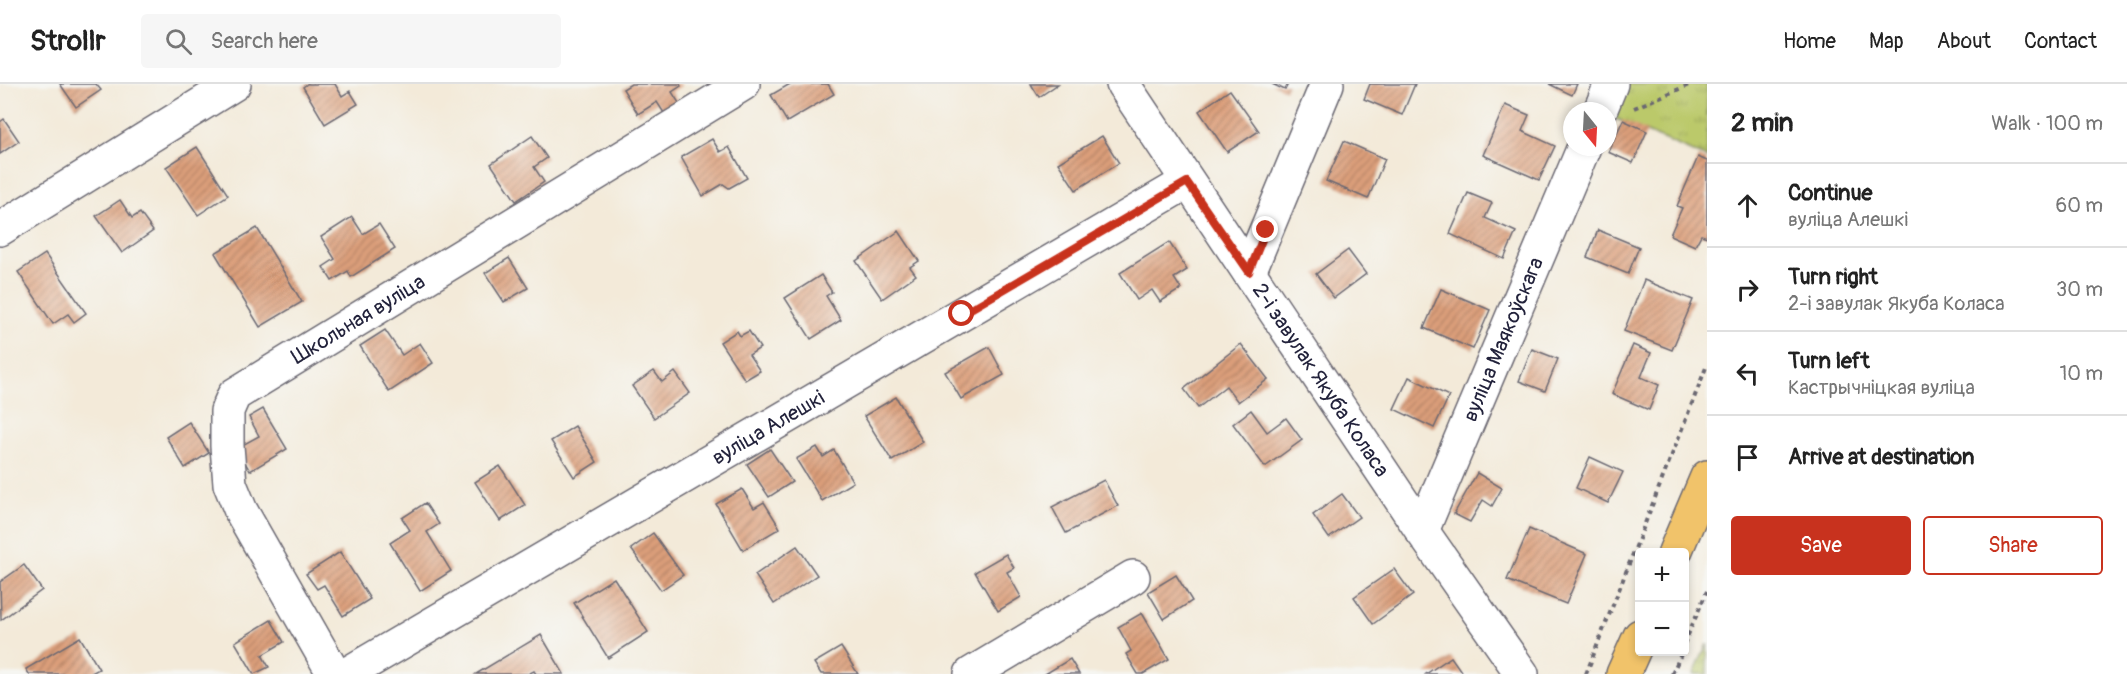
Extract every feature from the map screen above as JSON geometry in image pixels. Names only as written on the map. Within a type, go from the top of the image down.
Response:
[{"type":"main road","points":[[1677,548],[1707,477]]},
{"type":"main road","points":[[1623,674],[1635,647]]},
{"type":"street","points":[[0,229],[234,84]]},
{"type":"street","name":"Школьная вуліца","points":[[334,674],[241,511],[230,484],[227,411],[234,396],[743,84]]},
{"type":"street","name":"2-і завулак Якуба Коласа","points":[[1122,84],[1422,531],[1522,674]]},
{"type":"street","points":[[1249,272],[1327,84]]},
{"type":"street","points":[[1604,102],[1611,84]]},
{"type":"street","name":"вуліца Маякоўскага","points":[[1422,531],[1580,156]]},
{"type":"street","name":"вуліца Алешкі","points":[[347,674],[1187,182]]},
{"type":"street","points":[[971,674],[1133,578]]},
{"type":"path","points":[[1632,109],[1691,84]]},
{"type":"path","points":[[1587,674],[1707,365]]},
{"type":"path","points":[[1689,632],[1707,591]]},
{"type":"path","points":[[1672,674],[1680,656]]},
{"type":"green space","points":[[1627,84],[1707,84],[1707,158],[1617,119],[1617,106]]},
{"type":"green space","points":[[1707,644],[1707,674],[1694,674]]},
{"type":"building","points":[[60,84],[96,84],[101,90],[76,107]]},
{"type":"building","points":[[307,84],[335,84],[342,96],[350,91],[358,104],[325,124],[303,87]]},
{"type":"building","points":[[631,84],[680,84],[681,86],[672,92],[679,103],[664,113],[657,102],[638,114],[623,89]]},
{"type":"building","points":[[790,84],[828,84],[834,94],[787,122],[771,95]]},
{"type":"building","points":[[1031,84],[1058,84],[1039,97]]},
{"type":"building","points":[[1272,84],[1288,84],[1285,90]]},
{"type":"building","points":[[1370,84],[1415,84],[1402,115],[1364,99]]},
{"type":"building","points":[[1549,84],[1577,84],[1572,95]]},
{"type":"building","points":[[1230,90],[1259,131],[1227,152],[1199,111]]},
{"type":"building","points":[[1505,105],[1529,115],[1522,131],[1555,146],[1539,180],[1483,155]]},
{"type":"building","points":[[4,119],[19,141],[0,154],[0,122]]},
{"type":"building","points":[[1623,120],[1647,131],[1633,163],[1617,156],[1617,133]]},
{"type":"building","points":[[532,136],[547,158],[534,167],[544,182],[516,201],[491,164]]},
{"type":"building","points":[[1102,136],[1119,163],[1076,190],[1058,163]]},
{"type":"building","points":[[712,139],[720,152],[729,147],[747,178],[729,188],[723,184],[703,196],[681,157]]},
{"type":"building","points":[[1344,141],[1385,159],[1368,199],[1326,181]]},
{"type":"building","points":[[197,147],[228,195],[198,215],[166,167]]},
{"type":"building","points":[[1698,157],[1707,161],[1707,237],[1701,235],[1695,246],[1670,235],[1682,208],[1677,206]]},
{"type":"building","points":[[1468,193],[1492,203],[1485,218],[1516,232],[1504,259],[1450,234]]},
{"type":"building","points":[[120,200],[132,218],[140,213],[153,231],[122,253],[96,216]]},
{"type":"building","points":[[352,217],[363,234],[379,224],[395,249],[351,277],[348,271],[332,281],[323,267],[335,259],[321,237]]},
{"type":"building","points":[[257,228],[302,302],[260,327],[215,253]]},
{"type":"building","points":[[1598,230],[1639,247],[1628,274],[1587,257]]},
{"type":"building","points":[[899,231],[919,261],[910,267],[916,275],[882,299],[856,261]]},
{"type":"building","points":[[1169,242],[1187,270],[1174,278],[1181,289],[1160,302],[1152,290],[1137,300],[1120,273]]},
{"type":"building","points":[[1348,250],[1366,274],[1334,298],[1316,274]]},
{"type":"building","points":[[45,254],[86,313],[74,322],[68,314],[53,324],[18,272]]},
{"type":"building","points":[[509,258],[528,288],[504,302],[485,273]]},
{"type":"building","points":[[821,275],[832,292],[826,296],[841,320],[811,339],[785,298]]},
{"type":"building","points":[[1644,280],[1693,300],[1672,350],[1624,331]]},
{"type":"building","points":[[1441,289],[1490,310],[1473,349],[1424,328]]},
{"type":"building","points":[[385,330],[402,355],[420,343],[433,363],[389,392],[360,346]]},
{"type":"building","points":[[737,331],[740,336],[749,331],[760,348],[749,355],[760,371],[745,380],[720,342]]},
{"type":"building","points":[[1241,344],[1268,379],[1238,402],[1226,386],[1198,408],[1184,389]]},
{"type":"building","points":[[1633,345],[1651,353],[1641,377],[1659,385],[1649,410],[1612,394]]},
{"type":"building","points":[[989,347],[1004,375],[961,399],[945,372]]},
{"type":"building","points":[[1532,349],[1558,359],[1545,391],[1519,381]]},
{"type":"building","points":[[654,371],[662,382],[675,372],[690,393],[654,418],[632,386]]},
{"type":"building","points":[[1409,377],[1449,396],[1434,428],[1394,409]]},
{"type":"building","points":[[896,397],[923,442],[892,461],[864,416]]},
{"type":"building","points":[[263,409],[287,449],[250,471],[237,448],[259,436],[249,417]]},
{"type":"building","points":[[1251,410],[1267,432],[1286,418],[1302,440],[1265,467],[1233,424]]},
{"type":"building","points":[[189,422],[209,453],[185,468],[166,437]]},
{"type":"building","points":[[575,426],[597,462],[574,477],[551,441]]},
{"type":"building","points":[[817,447],[823,457],[834,450],[853,482],[822,501],[796,459]]},
{"type":"building","points":[[770,449],[792,482],[769,497],[747,464]]},
{"type":"building","points":[[1590,457],[1623,472],[1608,503],[1576,488]]},
{"type":"building","points":[[500,466],[525,505],[500,521],[475,482]]},
{"type":"building","points":[[1477,473],[1502,488],[1492,506],[1483,500],[1470,522],[1454,514]]},
{"type":"building","points":[[1104,480],[1118,506],[1066,533],[1052,507]]},
{"type":"building","points":[[742,489],[754,508],[764,502],[780,528],[743,550],[716,504]]},
{"type":"building","points":[[1342,494],[1359,517],[1329,538],[1313,515]]},
{"type":"building","points":[[425,503],[439,524],[427,532],[451,571],[420,591],[390,543],[410,530],[402,518]]},
{"type":"building","points":[[1529,529],[1587,554],[1566,604],[1507,580]]},
{"type":"building","points":[[653,533],[683,575],[661,590],[631,549]]},
{"type":"building","points":[[797,546],[817,575],[774,604],[755,575]]},
{"type":"building","points":[[340,552],[370,599],[343,616],[324,585],[317,589],[306,574]]},
{"type":"building","points":[[1006,554],[1014,568],[1007,572],[1021,597],[998,611],[975,572]]},
{"type":"building","points":[[24,565],[42,590],[1,620],[0,582]]},
{"type":"building","points":[[1394,569],[1413,595],[1373,624],[1354,597]]},
{"type":"building","points":[[1176,575],[1192,601],[1164,619],[1148,592]]},
{"type":"building","points":[[614,578],[648,632],[608,658],[574,603]]},
{"type":"building","points":[[1142,613],[1169,659],[1143,674],[1138,674],[1126,654],[1131,651],[1118,627]]},
{"type":"building","points":[[271,620],[284,642],[262,655],[269,667],[254,674],[235,642]]},
{"type":"building","points":[[541,635],[564,674],[536,674],[534,671],[528,674],[476,674]]},
{"type":"building","points":[[80,637],[99,669],[90,674],[29,674],[26,669]]},
{"type":"building","points":[[841,647],[858,674],[821,674],[814,663]]},
{"type":"building","points":[[1451,657],[1463,674],[1426,674]]},
{"type":"building","points":[[1070,659],[1079,674],[1045,674]]},
{"type":"route","points":[[962,314],[1187,182],[1249,272],[1266,230]]}]
